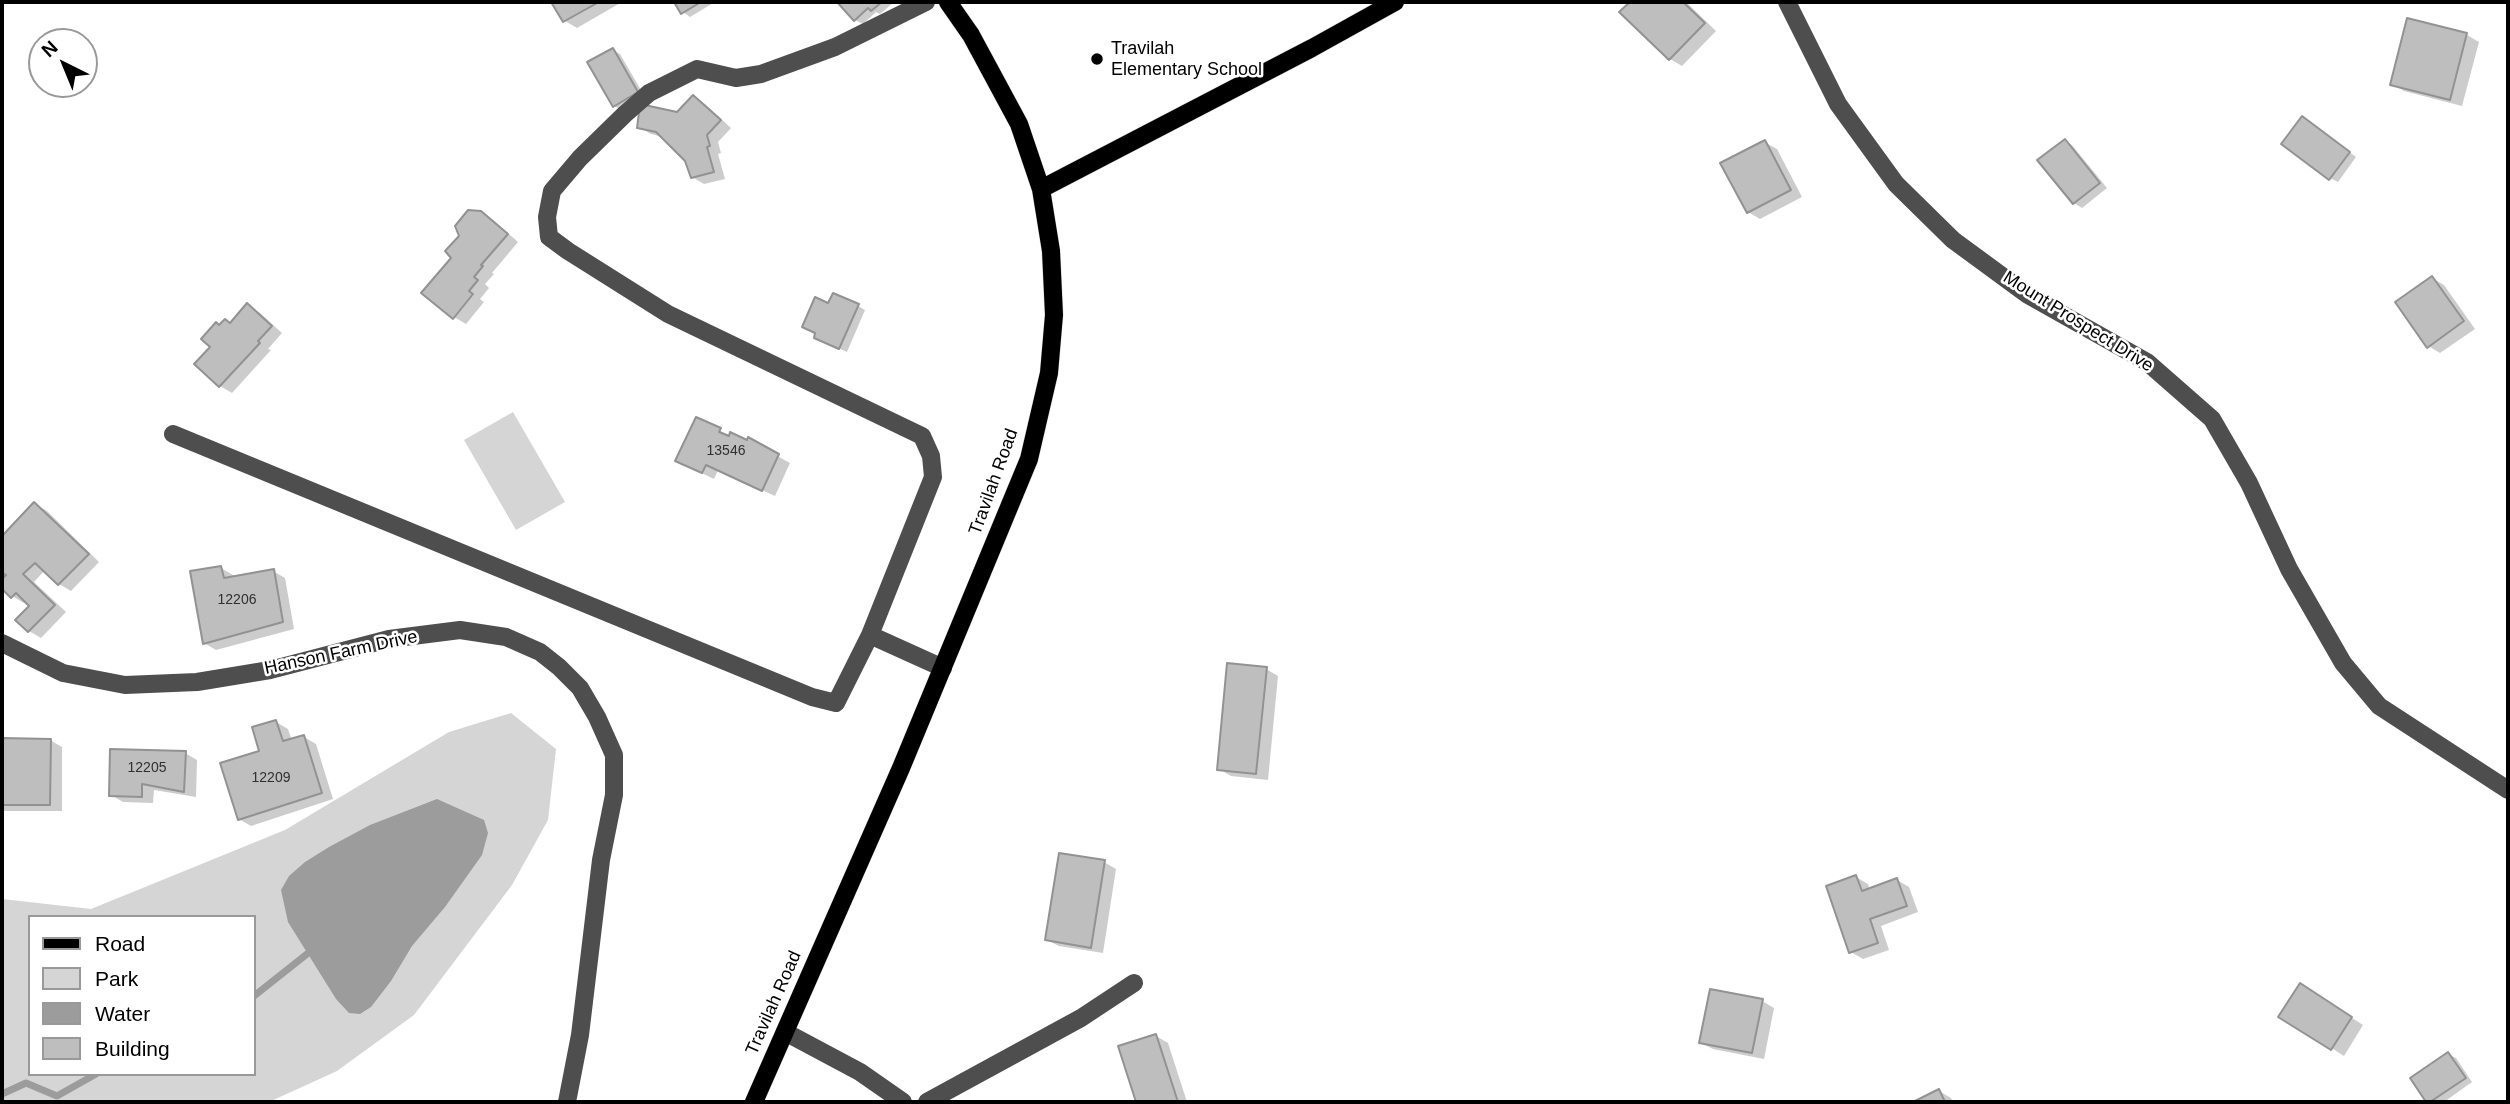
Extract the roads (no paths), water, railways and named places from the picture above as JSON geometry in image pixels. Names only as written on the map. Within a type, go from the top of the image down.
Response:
[{"type":"main road","name":"Travilah Road","points":[[754,1102],[943,668],[1030,459],[1049,373],[1054,314],[1053,289],[1051,251],[1041,189],[1019,124],[971,35],[948,2]]},
{"type":"main road","points":[[1041,189],[1395,2]]},
{"type":"street","points":[[173,434],[812,697],[836,703],[870,635],[933,477],[931,456],[922,436],[668,314],[549,237],[547,217],[552,191],[616,122],[649,93],[697,69],[736,78],[761,75],[835,47],[926,2]]},
{"type":"street","name":"Mount Prospect Drive","points":[[1787,2],[1838,104],[1896,184],[1953,240],[2028,295],[2147,362],[2212,419],[2249,483],[2289,569],[2343,663],[2379,706],[2508,790]]},
{"type":"street","name":"Hanson Farm Drive","points":[[2,643],[63,673],[125,685],[197,682],[258,672],[389,639],[460,630],[506,637],[540,652],[559,667],[580,688],[614,755],[614,795],[601,860],[580,1034],[567,1102]]},
{"type":"street","points":[[870,635],[943,668]]},
{"type":"street","points":[[927,1102],[1081,1018],[1134,983]]},
{"type":"street","points":[[785,1032],[860,1072],[903,1102]]},
{"type":"water","points":[[437,799],[484,820],[488,833],[482,855],[445,907],[412,946],[371,1007],[360,1014],[349,1013],[336,999],[288,922],[281,890],[289,876],[329,847],[370,825]]},
{"type":"waterway","points":[[256,994],[307,954]]},
{"type":"waterway","points":[[2,1094],[26,1083],[57,1096],[92,1076]]},
{"type":"place","name":"Travilah Elementary School","points":[[1097,59]]}]
